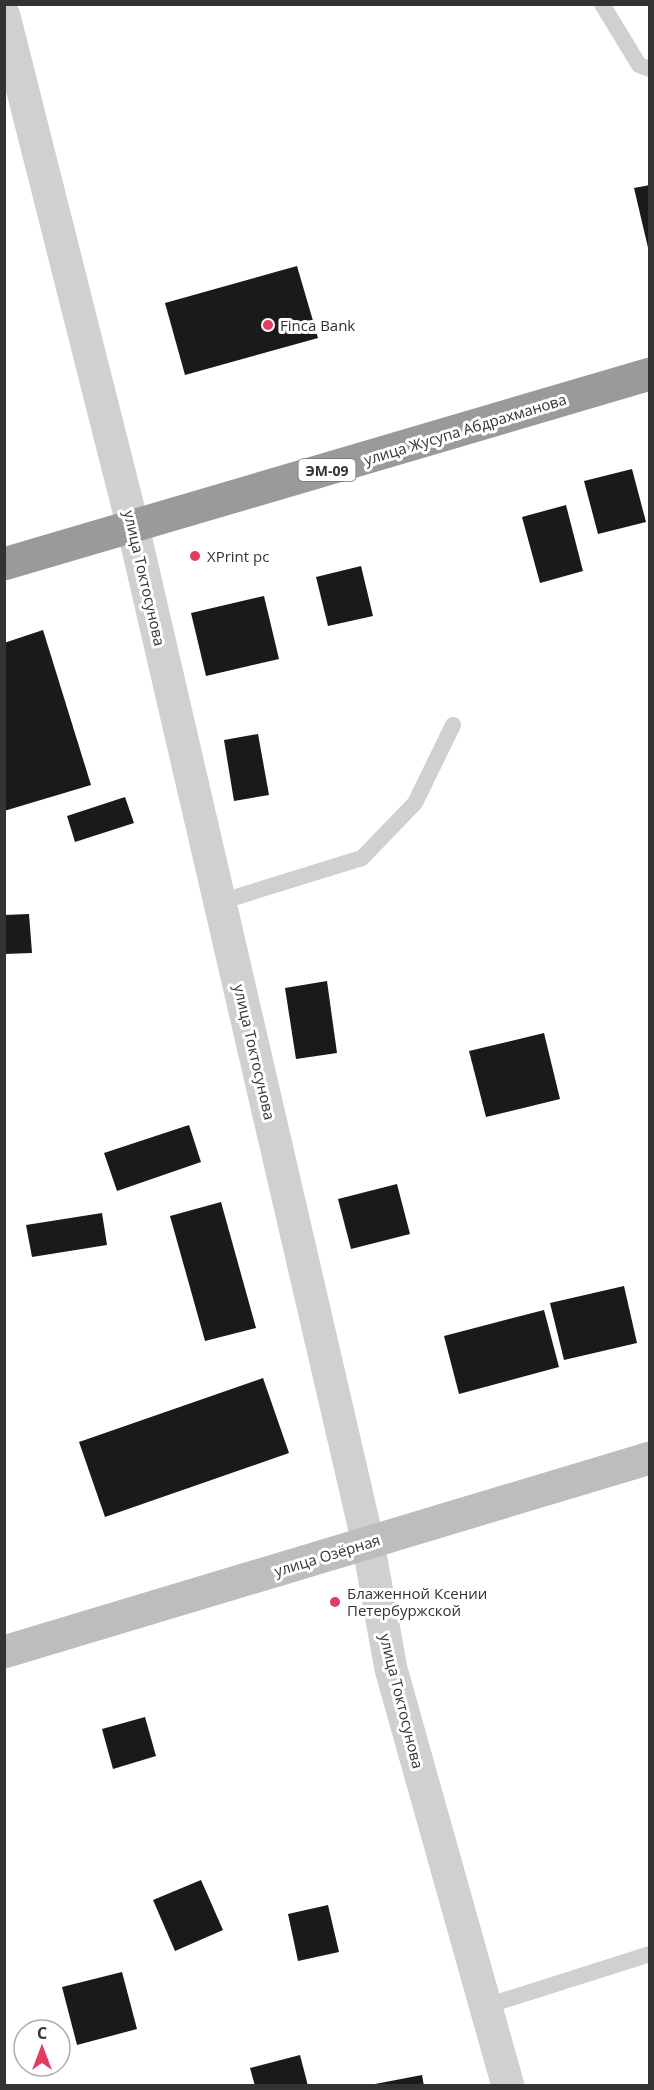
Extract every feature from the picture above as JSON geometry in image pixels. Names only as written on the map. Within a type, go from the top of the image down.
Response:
[{"type":"highway","name":"улица Жусупа Абдрахманова","points":[[4,564],[650,374]]},
{"type":"street","name":"улица Токтосунова","points":[[4,16],[133,527],[368,1543],[391,1669],[508,2085]]},
{"type":"street","name":"улица Озёрная","points":[[4,1652],[650,1458]]},
{"type":"lane","points":[[602,4],[639,65],[650,69]]},
{"type":"lane","points":[[220,902],[362,858],[415,803],[453,725]]},
{"type":"lane","points":[[486,2006],[650,1954]]},
{"type":"building","points":[[650,185],[650,252],[649,252],[634,188]]},
{"type":"building","points":[[297,266],[318,338],[185,375],[165,303]]},
{"type":"building","points":[[632,469],[646,522],[598,534],[584,481]]},
{"type":"building","points":[[566,505],[583,571],[540,583],[522,517]]},
{"type":"building","points":[[361,566],[373,616],[328,626],[316,577]]},
{"type":"building","points":[[264,596],[279,659],[206,676],[191,613]]},
{"type":"building","points":[[43,630],[91,785],[4,811],[4,643]]},
{"type":"building","points":[[258,734],[269,795],[234,801],[224,740]]},
{"type":"building","points":[[125,797],[134,823],[75,842],[67,816]]},
{"type":"building","points":[[29,914],[32,953],[4,954],[4,915]]},
{"type":"building","points":[[327,981],[337,1053],[296,1059],[285,988]]},
{"type":"building","points":[[544,1033],[560,1099],[486,1117],[469,1051]]},
{"type":"building","points":[[189,1125],[201,1162],[117,1191],[104,1153]]},
{"type":"building","points":[[397,1184],[410,1234],[351,1249],[338,1199]]},
{"type":"building","points":[[221,1202],[256,1328],[205,1341],[170,1216]]},
{"type":"building","points":[[102,1213],[107,1245],[32,1257],[26,1225]]},
{"type":"building","points":[[624,1286],[637,1343],[564,1360],[550,1303]]},
{"type":"building","points":[[544,1310],[559,1367],[459,1394],[444,1336]]},
{"type":"building","points":[[263,1378],[289,1453],[105,1517],[79,1442]]},
{"type":"building","points":[[145,1717],[156,1756],[113,1769],[102,1729]]},
{"type":"building","points":[[201,1880],[223,1930],[175,1951],[153,1900]]},
{"type":"building","points":[[328,1905],[339,1952],[298,1961],[288,1914]]},
{"type":"building","points":[[122,1972],[137,2029],[77,2045],[72,2018],[70,2018],[62,1987]]},
{"type":"building","points":[[300,2055],[308,2086],[255,2086],[250,2068]]},
{"type":"building","points":[[422,2075],[424,2086],[375,2086],[375,2084]]},
{"type":"place","name":"Finca Bank","points":[[268,325]]},
{"type":"place","name":"XPrint pc","points":[[195,556]]},
{"type":"place","name":"Блаженной Ксении Петербуржской","points":[[335,1602]]}]
